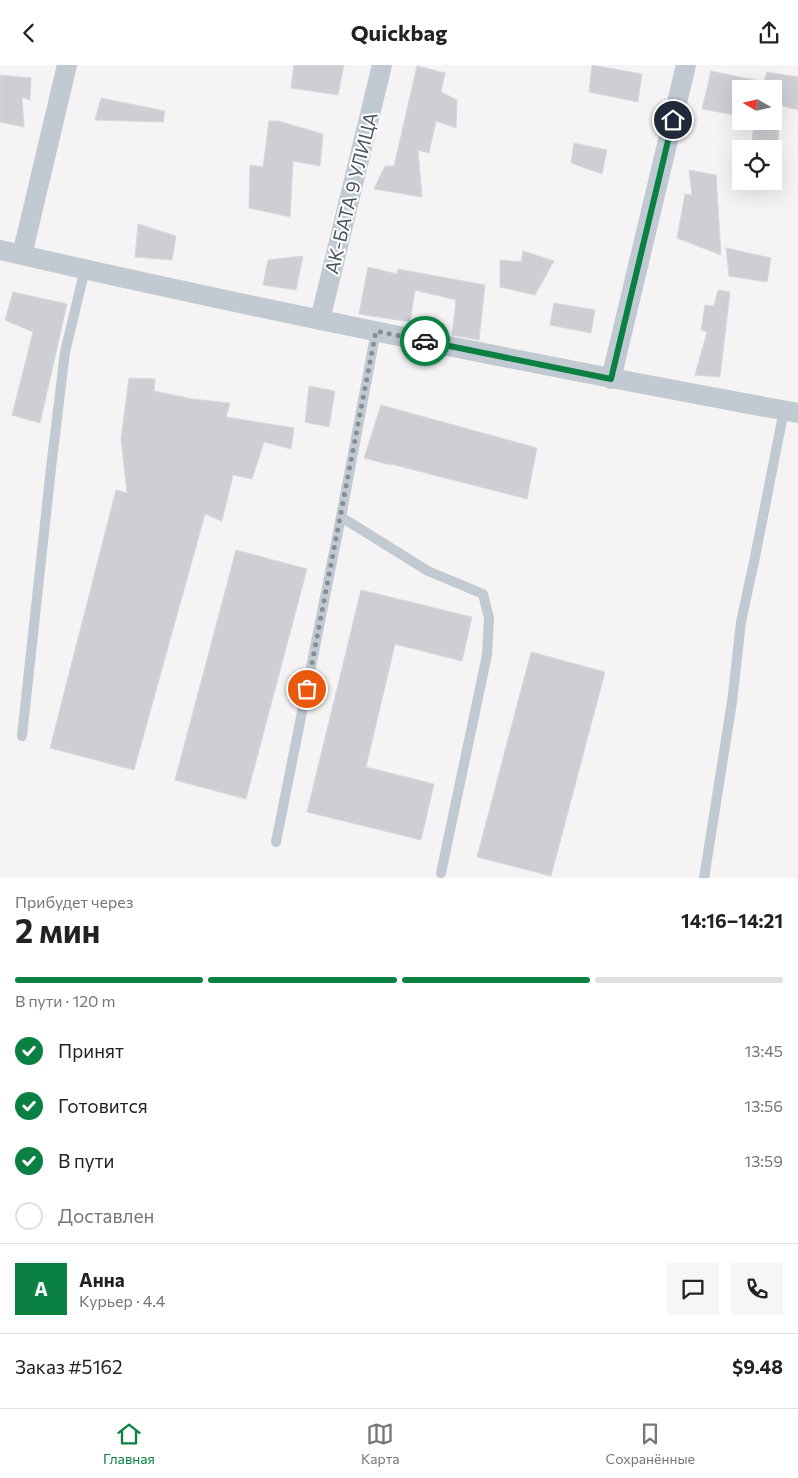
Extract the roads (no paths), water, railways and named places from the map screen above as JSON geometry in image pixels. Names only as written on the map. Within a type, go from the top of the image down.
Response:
[{"type":"street","points":[[22,255],[68,65]]},
{"type":"street","name":"АК-БАТА 9 УЛИЦА","points":[[320,320],[382,65]]},
{"type":"street","points":[[611,379],[686,65]]},
{"type":"street","points":[[0,250],[320,320],[611,379],[791,412]]},
{"type":"lane","points":[[22,736],[65,352],[85,269]]},
{"type":"lane","points":[[276,842],[376,331]]},
{"type":"lane","points":[[704,878],[732,702],[741,622],[791,412]]},
{"type":"lane","points":[[341,517],[428,571],[484,594],[489,618],[487,655],[441,873]]}]
